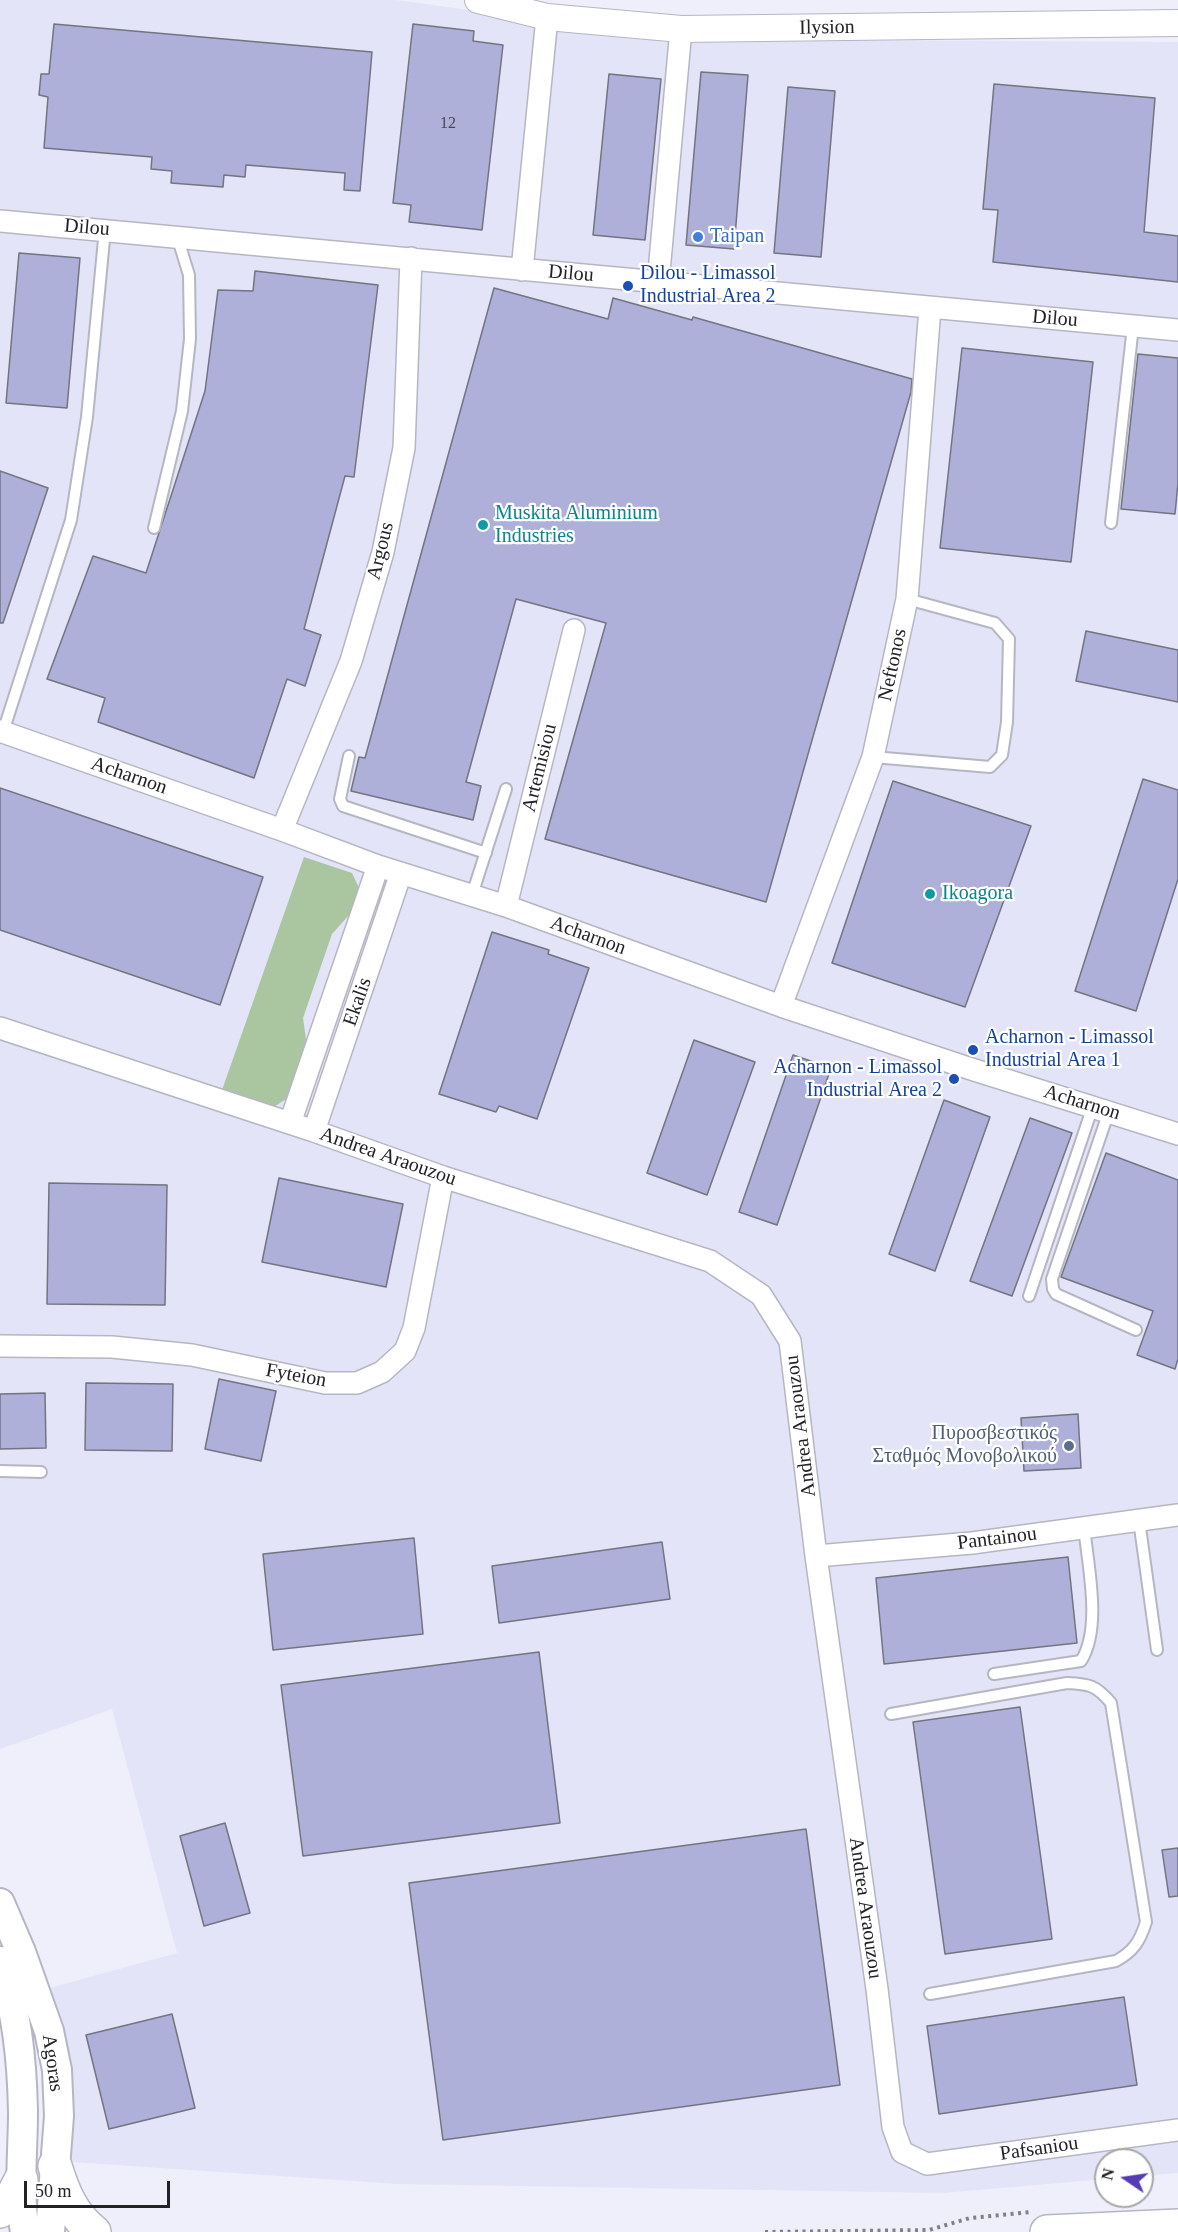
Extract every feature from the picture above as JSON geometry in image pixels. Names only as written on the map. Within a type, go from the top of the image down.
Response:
[{"type":"main road","name":"Agoras","points":[[0,1903],[49,2031],[55,2061],[58,2116],[50,2232]]},
{"type":"main road","name":"Agoras","points":[[0,1961],[10,1993],[21,2061],[23,2114],[21,2180],[25,2232]]},
{"type":"main road","points":[[55,2166],[70,2205],[83,2223],[94,2232]]},
{"type":"main road","points":[[0,2211],[12,2197],[21,2180]]},
{"type":"main road","points":[[1041,2222],[1178,2226]]},
{"type":"street","name":"Ilysion","points":[[478,0],[547,17],[681,29],[1178,23]]},
{"type":"street","points":[[522,270],[547,17]]},
{"type":"street","points":[[658,283],[681,29]]},
{"type":"street","name":"Dilou","points":[[0,221],[1178,330]]},
{"type":"street","name":"Argous","points":[[282,830],[351,661],[382,552],[404,448],[411,258]]},
{"type":"street","name":"Neftonos","points":[[781,1006],[873,757],[907,598],[930,308]]},
{"type":"street","name":"Artemisiou","points":[[506,906],[574,630]]},
{"type":"street","name":"Acharnon","points":[[2,731],[378,866],[506,906],[781,1006],[1178,1134]]},
{"type":"street","points":[[290,1123],[378,866]]},
{"type":"street","name":"Ekalis","points":[[314,1131],[401,873]]},
{"type":"street","name":"Andrea Araouzou","points":[[0,1028],[314,1131],[443,1177],[710,1261],[761,1295],[790,1341],[816,1556],[875,1977],[893,2127],[902,2152]]},
{"type":"street","name":"Fyteion","points":[[0,1346],[112,1347],[192,1355],[325,1383],[357,1383],[382,1372],[405,1351],[414,1328],[443,1177]]},
{"type":"street","name":"Pantainou","points":[[816,1556],[972,1543],[1178,1515]]},
{"type":"street","name":"Pafsaniou","points":[[902,2152],[927,2164],[1178,2130]]},
{"type":"lane","points":[[2,731],[71,520],[87,417],[105,229]]},
{"type":"lane","points":[[154,528],[182,411],[190,339],[189,275],[177,236]]},
{"type":"lane","points":[[1111,523],[1133,326]]},
{"type":"lane","points":[[873,757],[990,767],[1002,755],[1010,639],[995,623],[907,598]]},
{"type":"lane","points":[[349,756],[340,799],[343,806],[486,853]]},
{"type":"lane","points":[[472,895],[506,789]]},
{"type":"lane","points":[[1029,1296],[1101,1108]]},
{"type":"lane","points":[[1101,1108],[1052,1279],[1053,1289],[1056,1294],[1136,1330]]},
{"type":"lane","points":[[0,1471],[41,1472]]},
{"type":"lane","points":[[1139,1520],[1157,1650]]},
{"type":"lane","points":[[994,1674],[1081,1661],[1087,1652],[1093,1620],[1084,1527]]},
{"type":"lane","points":[[891,1714],[1066,1683],[1089,1684],[1101,1692],[1111,1702],[1146,1922],[1141,1938],[1132,1952],[1116,1961],[930,1994]]},
{"type":"path","points":[[765,2232],[929,2230],[970,2218],[1041,2222]]},
{"type":"shaded area","points":[[0,0],[396,0],[683,39],[1178,42],[1178,2173],[1154,2175],[1154,2148],[1094,2148],[1094,2180],[943,2193],[397,2184],[42,2160],[46,1989],[177,1953],[112,1709],[0,1749]]},
{"type":"green space","points":[[304,857],[352,873],[360,890],[359,904],[332,934],[303,1018],[307,1046],[291,1096],[272,1108],[222,1090]]},
{"type":"building","points":[[54,24],[372,52],[360,191],[344,190],[345,173],[246,165],[245,177],[224,175],[223,187],[171,183],[172,171],[151,169],[152,157],[44,148],[48,97],[39,95],[41,74],[49,74]]},
{"type":"building","points":[[413,24],[474,31],[473,41],[503,45],[482,230],[409,222],[411,205],[393,203]]},
{"type":"building","points":[[701,72],[748,75],[734,249],[686,245]]},
{"type":"building","points":[[609,74],[661,79],[645,240],[593,235]]},
{"type":"building","points":[[994,84],[1155,98],[1144,232],[1178,236],[1178,282],[993,262],[998,210],[983,209]]},
{"type":"building","points":[[788,87],[835,91],[821,257],[774,253]]},
{"type":"building","points":[[19,253],[80,258],[67,408],[6,403]]},
{"type":"building","points":[[255,271],[378,285],[354,477],[345,476],[304,629],[321,635],[305,686],[287,679],[254,778],[98,722],[105,698],[47,679],[93,556],[146,573],[205,391],[218,290],[253,291]]},
{"type":"building","points":[[494,288],[608,319],[613,298],[692,320],[693,317],[912,379],[911,392],[766,902],[545,839],[606,623],[516,599],[466,782],[481,786],[473,820],[351,791],[359,757],[365,758]]},
{"type":"building","points":[[962,348],[1093,362],[1071,562],[940,548]]},
{"type":"building","points":[[1138,354],[1178,358],[1178,483],[1175,514],[1121,509]]},
{"type":"building","points":[[0,471],[48,488],[3,623],[0,623]]},
{"type":"building","points":[[1086,631],[1178,650],[1178,702],[1076,681]]},
{"type":"building","points":[[1143,779],[1178,790],[1178,879],[1136,1011],[1075,991]]},
{"type":"building","name":"Ikoagora","points":[[893,781],[1031,826],[965,1007],[832,963]]},
{"type":"building","points":[[0,788],[263,877],[220,1005],[0,930]]},
{"type":"building","points":[[492,932],[549,950],[548,954],[589,968],[537,1119],[499,1106],[496,1112],[439,1094]]},
{"type":"building","points":[[694,1040],[755,1062],[707,1195],[647,1173]]},
{"type":"building","points":[[793,1055],[831,1068],[777,1225],[739,1212]]},
{"type":"building","points":[[944,1100],[990,1117],[935,1271],[889,1254]]},
{"type":"building","points":[[1030,1118],[1072,1133],[1012,1296],[970,1281]]},
{"type":"building","points":[[1106,1153],[1178,1180],[1178,1359],[1175,1369],[1137,1355],[1153,1311],[1061,1277]]},
{"type":"building","points":[[279,1178],[403,1204],[386,1287],[262,1262]]},
{"type":"building","points":[[49,1183],[167,1185],[165,1305],[47,1304]]},
{"type":"building","points":[[219,1379],[276,1391],[261,1461],[205,1449]]},
{"type":"building","points":[[86,1383],[173,1384],[172,1451],[85,1450]]},
{"type":"building","points":[[45,1393],[46,1448],[0,1449],[0,1394]]},
{"type":"building","points":[[1078,1414],[1081,1468],[1024,1471],[1021,1418]]},
{"type":"building","points":[[414,1538],[423,1634],[273,1650],[263,1554]]},
{"type":"building","points":[[662,1542],[670,1599],[499,1623],[492,1566]]},
{"type":"building","points":[[1068,1557],[1077,1643],[884,1664],[876,1578]]},
{"type":"building","points":[[539,1652],[560,1823],[303,1856],[281,1685]]},
{"type":"building","points":[[1020,1707],[1052,1939],[945,1954],[913,1722]]},
{"type":"building","points":[[225,1823],[250,1913],[204,1926],[180,1836]]},
{"type":"building","points":[[806,1829],[840,2085],[443,2140],[409,1883]]},
{"type":"building","points":[[1178,1848],[1178,1896],[1169,1897],[1162,1850]]},
{"type":"building","points":[[1124,1997],[1137,2085],[939,2114],[927,2026]]},
{"type":"building","points":[[172,2014],[195,2108],[109,2129],[86,2035]]},
{"type":"place","name":"Taipan","points":[[698,237]]},
{"type":"place","name":"Dilou - Limassol Industrial Area 2","points":[[628,286]]},
{"type":"place","name":"Muskita Aluminium Industries","points":[[483,525]]},
{"type":"place","name":"Ikoagora","points":[[930,894]]},
{"type":"place","name":"Acharnon - Limassol Industrial Area 1","points":[[973,1050]]},
{"type":"place","name":"Acharnon - Limassol Industrial Area 2","points":[[954,1079]]},
{"type":"place","name":"Πυροσβεστικός Σταθμός Μονοβολικού","points":[[1069,1446]]}]
